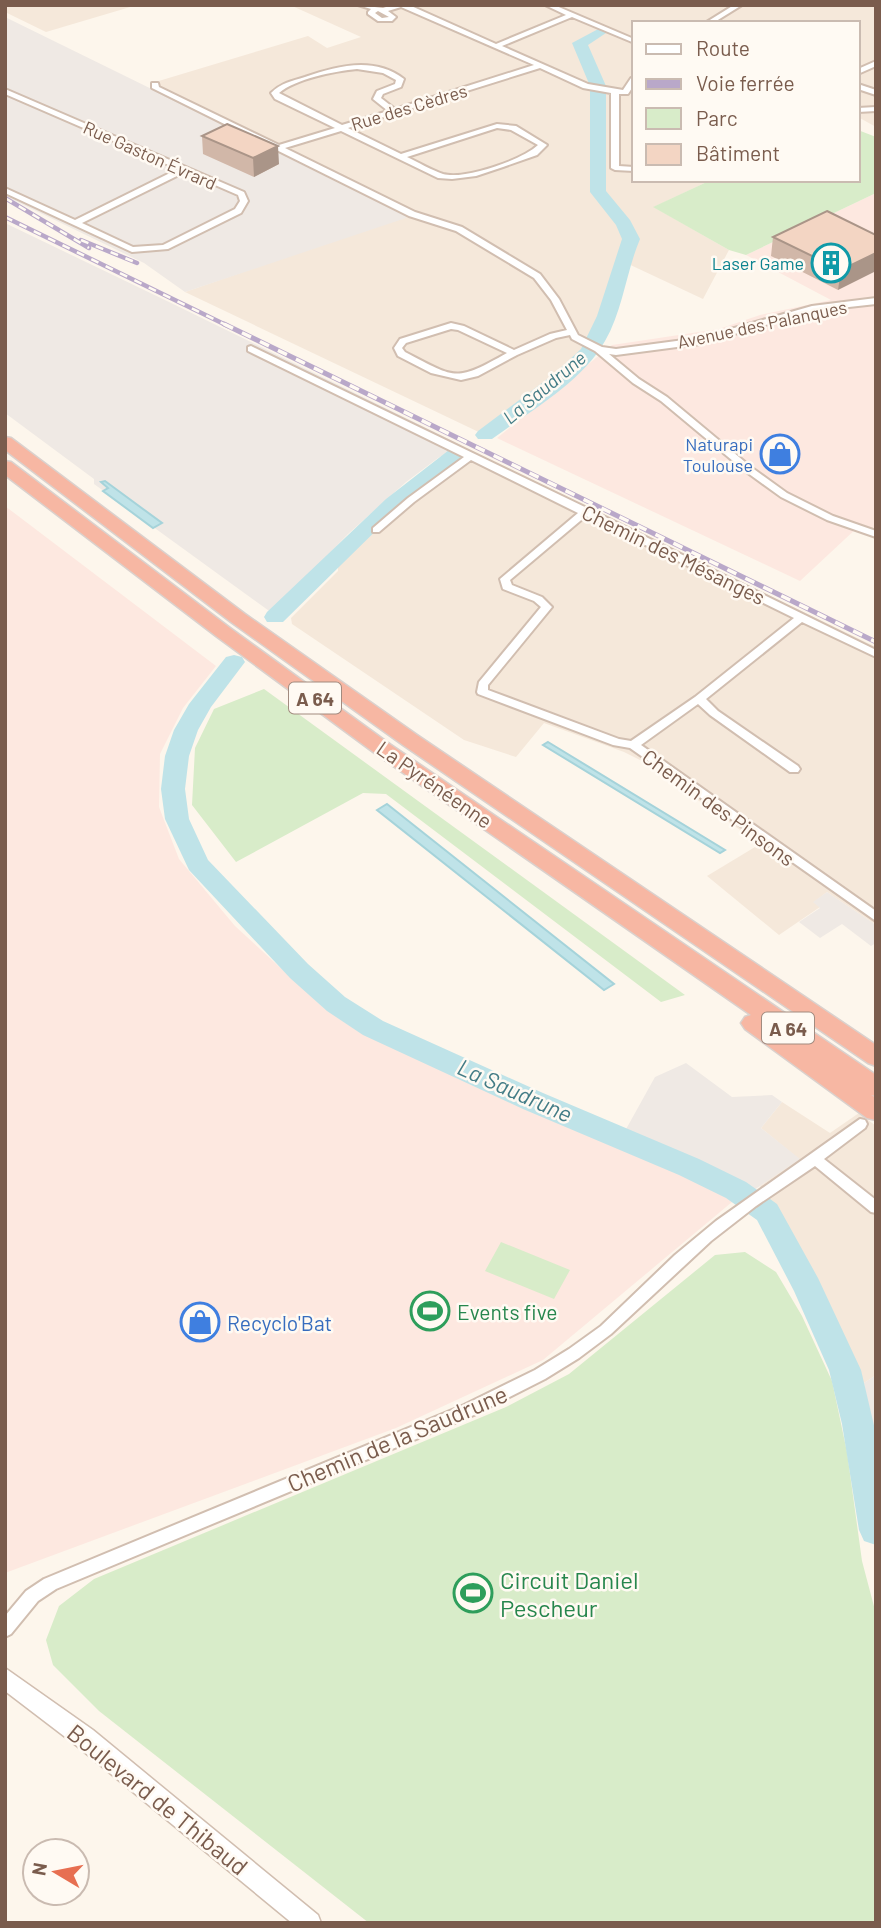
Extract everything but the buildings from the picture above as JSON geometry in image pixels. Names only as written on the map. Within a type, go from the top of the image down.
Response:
[{"type":"highway","name":"La Pyrénéenne","points":[[5,442],[238,618],[557,841],[876,1056]]},
{"type":"highway","name":"La Pyrénéenne","points":[[5,466],[225,633],[539,858],[876,1087]]},
{"type":"highway","points":[[557,841],[578,843],[876,1038]]},
{"type":"highway","points":[[701,969],[716,995],[868,1118]]},
{"type":"street","points":[[361,5],[379,10],[401,5],[592,88],[630,92]]},
{"type":"street","points":[[548,5],[632,40]]},
{"type":"street","points":[[711,21],[739,5]]},
{"type":"street","points":[[496,46],[572,15]]},
{"type":"street","points":[[860,71],[876,63]]},
{"type":"street","points":[[394,111],[377,99],[380,93],[398,85],[400,79],[375,66],[353,65],[278,89],[275,93],[278,97],[441,176],[455,178],[534,153],[543,145],[513,128],[497,126],[401,156]]},
{"type":"street","name":"Rue des Cèdres","points":[[278,148],[539,66]]},
{"type":"street","points":[[155,85],[156,88],[412,214],[459,229],[537,276],[555,299],[571,332],[585,343],[617,355],[649,388]]},
{"type":"street","name":"Rue Gaston Évrard","points":[[5,91],[241,194],[244,201],[239,211],[165,247],[132,250],[76,223]]},
{"type":"street","points":[[615,92],[615,168],[632,169]]},
{"type":"street","points":[[5,190],[76,223],[183,170]]},
{"type":"street","name":"Avenue des Palanques","points":[[617,355],[725,335],[812,309],[876,301]]},
{"type":"street","points":[[514,353],[461,328],[451,326],[403,341],[398,348],[401,354],[447,376],[469,376],[553,336],[571,332]]},
{"type":"street","name":"Chemin des Mésanges","points":[[251,349],[876,654]]},
{"type":"street","points":[[617,355],[649,388],[784,495],[830,519],[876,534]]},
{"type":"street","points":[[376,530],[411,500],[471,456]]},
{"type":"street","points":[[586,512],[505,579],[507,587],[538,599],[547,607],[483,684],[482,692],[617,742],[633,745]]},
{"type":"street","name":"Chemin des Pinsons","points":[[801,617],[699,699],[633,745],[876,917]]},
{"type":"street","points":[[699,699],[714,713],[794,769]]},
{"type":"street","name":"Chemin de la Saudrune","points":[[5,1629],[33,1596],[50,1584],[469,1410],[560,1363],[606,1330],[690,1251],[746,1205],[815,1159],[868,1118]]},
{"type":"street","points":[[815,1159],[876,1208]]},
{"type":"street","name":"Boulevard de Thibaud","points":[[5,1678],[85,1738],[310,1923]]},
{"type":"shaded area","points":[[5,5],[137,5],[46,32],[5,12]]},
{"type":"shaded area","points":[[290,5],[876,5],[876,127],[860,118],[860,21],[632,21],[632,182],[707,182],[654,207],[729,250],[703,299],[622,261],[603,326],[590,350],[538,396],[485,435],[185,292],[412,214],[156,88],[152,83],[308,36],[327,48],[361,37]]},
{"type":"shaded area","points":[[5,17],[406,214],[406,218],[185,292],[144,263],[5,196]]},
{"type":"shaded area","points":[[876,193],[876,531],[859,526],[800,581],[497,438],[612,345],[719,329],[760,315],[831,300],[746,255]]},
{"type":"shaded area","points":[[5,223],[461,445],[406,482],[348,534],[272,613],[94,484],[94,479],[5,413]]},
{"type":"shaded area","points":[[471,451],[876,647],[876,925],[827,892],[814,902],[820,907],[779,935],[707,876],[760,844],[644,762],[544,723],[516,757],[464,740],[292,624],[291,618],[338,571],[338,563],[407,499]]},
{"type":"shaded area","points":[[5,506],[216,666],[183,708],[160,754],[159,807],[179,859],[235,926],[324,1008],[366,1035],[738,1197],[543,1360],[396,1428],[5,1573]]},
{"type":"shaded area","points":[[827,892],[876,925],[876,943],[871,946],[842,924],[820,938],[799,922],[820,908],[813,902]]},
{"type":"shaded area","points":[[686,1063],[732,1097],[772,1095],[782,1102],[761,1128],[800,1159],[751,1192],[625,1131],[655,1077]]},
{"type":"shaded area","points":[[782,1102],[830,1133],[859,1113],[876,1126],[876,1375],[864,1383],[851,1369],[842,1338],[760,1186],[799,1159],[761,1128]]},
{"type":"shaded area","points":[[876,1375],[876,1461],[864,1383]]},
{"type":"green space","points":[[860,131],[876,137],[876,193],[746,255],[729,250],[653,207],[707,182],[860,182]]},
{"type":"green space","points":[[264,689],[685,995],[661,1002],[386,794],[363,793],[236,862],[192,805],[195,748],[214,709]]},
{"type":"green space","points":[[501,1242],[570,1270],[554,1299],[485,1271]]},
{"type":"green space","name":"Circuit Daniel Pescheur","points":[[745,1252],[776,1272],[802,1316],[832,1381],[847,1452],[862,1561],[876,1614],[876,1923],[369,1923],[99,1711],[53,1665],[46,1640],[59,1606],[94,1579],[506,1407],[569,1374],[715,1255]]},
{"type":"water","points":[[105,481],[162,523],[153,528],[103,491],[108,488],[101,482]]},
{"type":"water","points":[[548,742],[725,850],[720,853],[543,745]]},
{"type":"water","points":[[387,804],[614,984],[604,990],[377,810]]},
{"type":"waterway","name":"La Saudrune","points":[[485,435],[561,378],[588,353],[602,329],[631,239],[624,224],[598,192],[598,86],[580,43],[602,31]]},
{"type":"waterway","name":"La Saudrune","points":[[275,617],[393,503],[456,454]]},
{"type":"waterway","name":"La Saudrune","points":[[234,662],[201,704],[186,730],[177,756],[173,789],[177,819],[198,864],[299,971],[336,1004],[373,1028],[533,1101],[689,1167],[736,1190],[767,1212],[807,1287],[845,1370],[858,1424],[876,1530]]},
{"type":"railway","points":[[5,198],[89,248]]},
{"type":"railway","points":[[5,217],[228,326]]},
{"type":"railway","points":[[81,240],[137,263]]},
{"type":"railway","points":[[224,324],[876,642]]},
{"type":"place","name":"Laser Game","points":[[831,263]]},
{"type":"place","name":"Naturapi Toulouse","points":[[780,454]]},
{"type":"place","name":"Events five","points":[[430,1311]]},
{"type":"place","name":"Recyclo'Bat","points":[[200,1322]]},
{"type":"place","name":"Circuit Daniel Pescheur","points":[[473,1593]]}]
